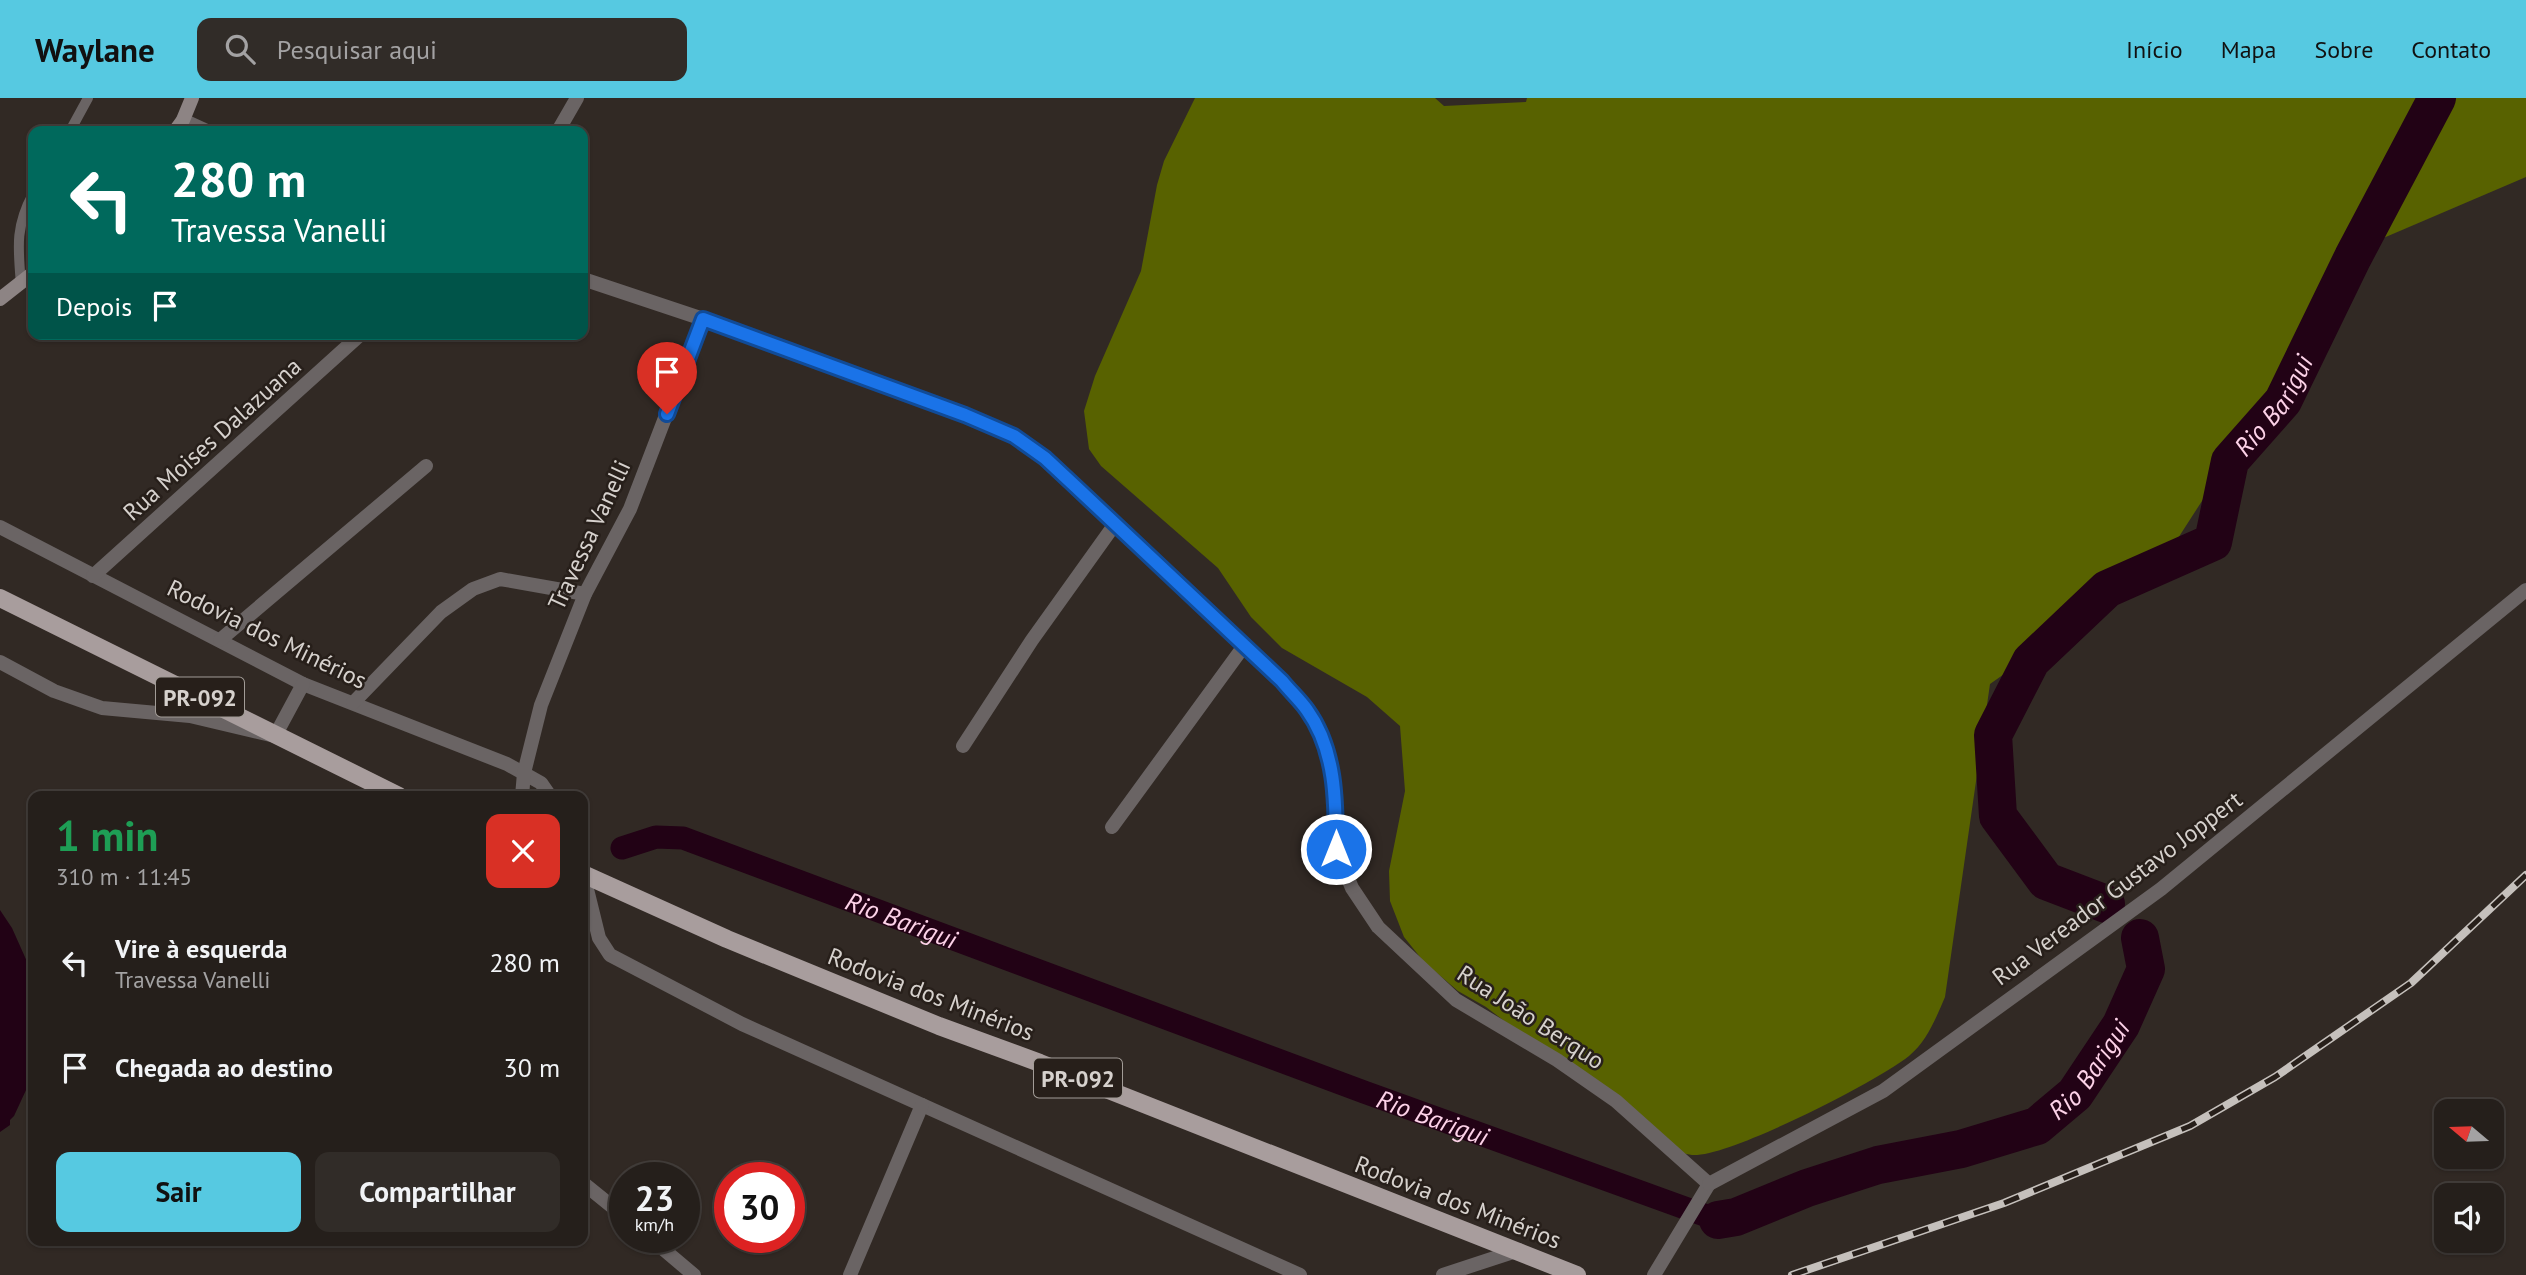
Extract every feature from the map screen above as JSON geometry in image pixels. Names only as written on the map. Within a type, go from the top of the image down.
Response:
[{"type":"main road","name":"PR-092","points":[[0,598],[389,791]]},
{"type":"main road","name":"Rodovia dos Minérios","points":[[588,875],[727,939],[939,1026],[1519,1250],[1577,1275]]},
{"type":"street","points":[[179,126],[192,98]]},
{"type":"street","points":[[561,126],[577,98]]},
{"type":"street","points":[[0,299],[28,278]]},
{"type":"street","name":"Rua João Berquo","points":[[588,281],[703,319],[953,410],[1014,436],[1045,458],[1282,681],[1308,711],[1324,742],[1334,789],[1336,849],[1352,888],[1378,927],[1456,1000],[1556,1060],[1616,1101],[1709,1184]]},
{"type":"street","name":"Travessa Vanelli","points":[[522,791],[524,773],[541,705],[585,594],[630,509],[703,319]]},
{"type":"street","name":"Rua Moises Dalazuana","points":[[93,576],[354,340]]},
{"type":"street","points":[[220,640],[426,466]]},
{"type":"street","points":[[963,746],[1032,640],[1115,524]]},
{"type":"street","name":"Rodovia dos Minérios","points":[[0,527],[303,684],[524,773],[541,783],[547,791]]},
{"type":"street","points":[[353,703],[442,612],[473,589],[500,579],[585,594]]},
{"type":"street","name":"Rua Vereador Gustavo Joppert","points":[[1709,1184],[1883,1091],[2161,889],[2526,590]]},
{"type":"street","points":[[1112,827],[1244,646]]},
{"type":"street","points":[[0,662],[54,691],[102,708],[190,716],[275,736],[303,684]]},
{"type":"street","points":[[588,893],[599,938],[610,955],[742,1024],[1300,1275]]},
{"type":"street","points":[[850,1275],[922,1105]]},
{"type":"street","points":[[1654,1275],[1709,1184]]},
{"type":"street","points":[[588,1187],[609,1204]]},
{"type":"street","points":[[1443,1275],[1519,1250]]},
{"type":"street","points":[[668,1253],[694,1275]]},
{"type":"lane","points":[[73,126],[88,98]]},
{"type":"lane","points":[[21,284],[17,240],[28,203]]},
{"type":"green space","points":[[1195,98],[1435,98],[1444,106],[1526,102],[1527,98],[2526,98],[2526,177],[2367,245],[2162,563],[1990,684],[1945,997],[1921,1043],[1892,1068],[1802,1116],[1737,1144],[1710,1153],[1692,1155],[1677,1151],[1659,1141],[1486,1007],[1458,991],[1424,962],[1404,937],[1390,901],[1389,871],[1405,791],[1400,726],[1367,697],[1282,648],[1251,617],[1218,568],[1101,466],[1089,449],[1084,411],[1095,376],[1141,271],[1164,161]]},
{"type":"shaded area","points":[[0,910],[12,928],[28,964],[28,1086],[10,1125],[0,1132]]},
{"type":"waterway","name":"Rio Barigui","points":[[2106,904],[2046,881],[1998,816],[1993,735],[2031,661],[2107,589],[2213,542],[2230,461],[2283,401],[2353,257],[2437,98]]},
{"type":"waterway","name":"Rio Barigui","points":[[622,848],[656,837],[683,838],[1364,1092],[1718,1220]]},
{"type":"waterway","name":"Rio Barigui","points":[[1718,1220],[1736,1217],[1807,1188],[1878,1165],[1961,1149],[2037,1126],[2075,1094],[2121,1025],[2146,969],[2140,938]]},
{"type":"railway","points":[[1792,1275],[2004,1203],[2190,1126],[2275,1077],[2411,983],[2526,875]]},
{"type":"route","points":[[667,414],[703,319],[965,415],[1014,436],[1045,458],[1075,486],[1282,681],[1308,711],[1324,742],[1334,789],[1336,849]]}]
